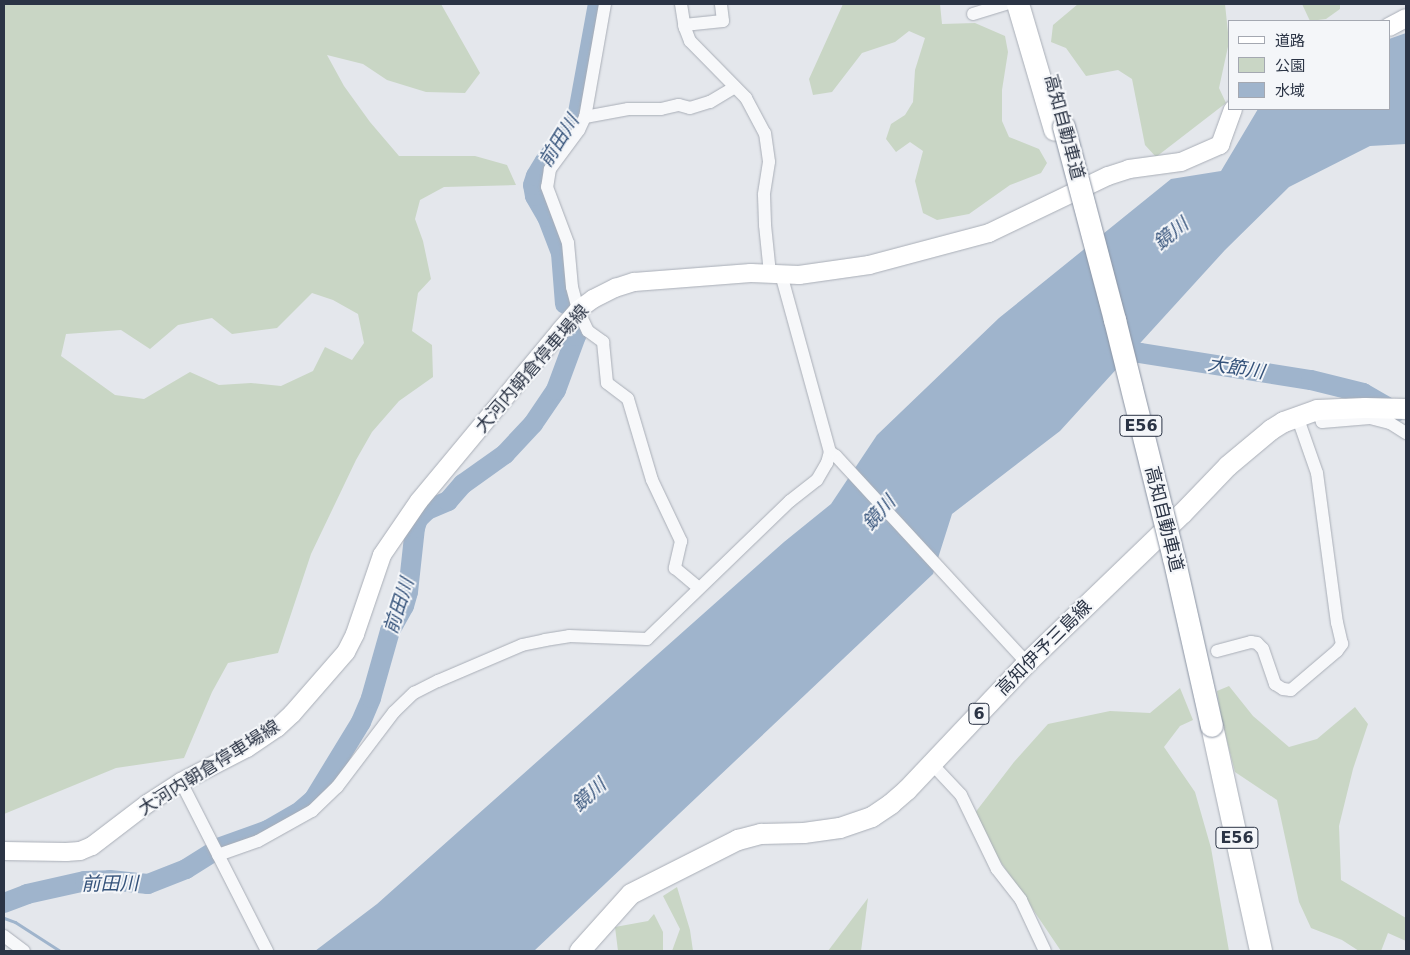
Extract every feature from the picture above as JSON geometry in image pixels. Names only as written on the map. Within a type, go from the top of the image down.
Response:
[{"type":"highway","name":"高知自動車道","points":[[1018,4],[1060,128]]},
{"type":"highway","name":"高知自動車道","points":[[1029,4],[1060,128],[1120,339],[1261,951]]},
{"type":"highway","name":"E56","points":[[1208,726],[1251,951]]},
{"type":"main road","points":[[1390,26],[1406,18]]},
{"type":"main road","name":"大河内朝倉停車場線","points":[[4,851],[80,851],[92,846],[147,804],[180,782],[247,748],[277,728],[338,662],[355,634],[382,555],[395,534],[419,501],[578,310],[615,288],[634,282],[775,274],[799,275],[869,265],[989,233],[1108,176],[1130,169],[1180,162],[1220,145],[1233,110]]},
{"type":"main road","name":"高知伊予三島線","points":[[580,951],[619,906],[643,886],[744,838],[761,834],[831,830],[872,817],[907,790],[1027,664],[1253,443],[1278,426],[1297,416],[1317,410],[1340,408],[1406,409]]},
{"type":"street","points":[[605,4],[585,117],[579,130],[550,169],[546,179],[550,199],[569,248],[572,287],[578,310],[588,331],[602,342],[607,383],[628,398],[652,480],[681,541],[675,568],[699,588]]},
{"type":"street","points":[[681,4],[684,25],[690,41],[751,106],[765,133],[769,162],[764,195],[765,225],[775,274],[833,454],[1027,664]]},
{"type":"street","points":[[684,25],[723,21],[721,4]]},
{"type":"street","points":[[974,14],[1004,4]]},
{"type":"street","points":[[585,117],[628,109],[661,109],[679,105],[690,108],[710,102],[735,87]]},
{"type":"street","points":[[1317,410],[1322,422],[1370,418],[1390,423],[1406,433]]},
{"type":"street","points":[[1217,651],[1251,642],[1257,643],[1263,649],[1275,684],[1284,689],[1291,690],[1338,651],[1342,644],[1337,623],[1317,473],[1297,416]]},
{"type":"street","points":[[218,855],[258,841],[312,811],[337,787],[394,712],[414,693],[522,645],[569,636],[647,639],[790,501],[818,480],[833,454]]},
{"type":"street","points":[[932,764],[961,795],[997,869],[1021,900],[1045,951]]},
{"type":"street","points":[[180,782],[267,951]]},
{"type":"street","points":[[4,936],[24,951]]},
{"type":"green space","points":[[4,4],[441,4],[480,73],[465,93],[426,92],[387,80],[363,64],[327,55],[344,86],[370,122],[399,156],[475,156],[507,165],[516,185],[444,187],[420,200],[415,219],[423,241],[431,279],[418,293],[412,331],[432,345],[433,377],[399,401],[372,432],[356,460],[311,554],[278,653],[228,663],[212,692],[184,758],[116,768],[4,814]],"holes":[[[312,293],[333,300],[358,314],[364,343],[352,360],[325,347],[313,371],[281,386],[251,383],[219,385],[190,372],[144,399],[115,395],[61,356],[66,334],[121,330],[150,349],[178,325],[212,318],[232,334],[277,328]]]},
{"type":"green space","points":[[843,4],[940,4],[942,24],[975,23],[1005,36],[1008,52],[1002,90],[1002,121],[1009,137],[1039,149],[1047,163],[1041,173],[1010,185],[969,214],[937,220],[923,213],[915,181],[923,151],[910,142],[896,152],[886,139],[891,124],[905,115],[913,102],[915,70],[925,38],[909,31],[895,42],[862,53],[832,92],[813,95],[809,79]]},
{"type":"green space","points":[[1078,4],[1225,4],[1228,47],[1219,88],[1226,103],[1156,157],[1145,145],[1132,79],[1118,70],[1086,76],[1066,48],[1051,42],[1053,25]]},
{"type":"green space","points":[[1302,4],[1340,4],[1340,9],[1326,19],[1310,20]]},
{"type":"green space","points":[[1229,686],[1253,716],[1289,747],[1317,739],[1355,707],[1368,724],[1353,769],[1339,826],[1341,880],[1406,918],[1406,941],[1388,933],[1381,951],[1359,951],[1342,940],[1311,928],[1299,902],[1277,800],[1235,772],[1222,722],[1217,691]]},
{"type":"green space","points":[[1180,688],[1193,720],[1180,726],[1164,747],[1195,792],[1211,848],[1229,951],[1061,951],[971,818],[1014,762],[1048,724],[1110,711],[1150,713]]},
{"type":"green space","points":[[677,887],[690,930],[693,951],[672,951],[680,929],[663,896]]},
{"type":"green space","points":[[868,898],[861,951],[828,951]]},
{"type":"green space","points":[[654,914],[663,932],[663,951],[618,951],[615,927],[648,921]]},
{"type":"water","name":"鏡川","points":[[1406,33],[1406,144],[1370,146],[1289,187],[1225,250],[1060,431],[952,514],[933,574],[534,951],[315,951],[377,904],[784,542],[831,504],[877,435],[999,318],[1171,179],[1221,171],[1257,110],[1390,110],[1390,39]]},
{"type":"waterway","name":"前田川","points":[[565,304],[561,253],[547,217],[535,196],[533,185],[545,161],[572,128],[577,118],[598,4]]},
{"type":"waterway","name":"前田川","points":[[221,847],[268,830],[298,813],[314,799],[361,722],[371,698],[390,631],[404,606],[408,592],[415,528],[418,519],[427,510],[448,501],[463,484],[505,454],[533,424],[556,390],[576,336],[575,327]]},
{"type":"waterway","name":"大節川","points":[[1110,345],[1140,353],[1311,380],[1363,393],[1396,412]]},
{"type":"waterway","name":"前田川","points":[[4,903],[27,894],[85,881],[110,880],[148,884],[186,869],[212,853]]},
{"type":"waterway","points":[[4,918],[15,922],[60,951]]}]
